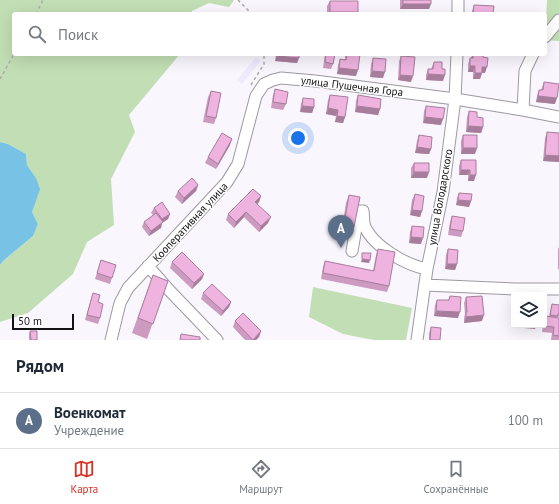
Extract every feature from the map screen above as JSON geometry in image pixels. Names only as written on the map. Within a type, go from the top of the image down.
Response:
[{"type":"street","points":[[458,0],[458,12]]},
{"type":"street","points":[[547,35],[559,20]]},
{"type":"street","name":"улица Володарского","points":[[417,340],[427,269],[443,192],[455,99],[457,56]]},
{"type":"street","points":[[523,110],[525,71],[532,56]]},
{"type":"street","name":"улица Пушечная Гора","points":[[256,96],[264,84],[281,78],[455,99],[559,117]]},
{"type":"street","name":"Кооперативная улица","points":[[111,340],[120,303],[128,288],[227,182],[238,164],[256,96]]},
{"type":"street","points":[[352,251],[359,211],[363,211],[365,226],[375,242],[399,259],[417,267],[427,269]]},
{"type":"street","points":[[148,266],[217,340]]},
{"type":"street","points":[[425,285],[514,289],[559,289]]},
{"type":"path","points":[[37,12],[44,0]]},
{"type":"path","points":[[238,0],[250,12]]},
{"type":"path","points":[[0,79],[13,56]]},
{"type":"path","points":[[256,96],[252,92],[250,86],[264,64],[264,56]]},
{"type":"shaded area","points":[[256,57],[261,61],[242,84],[237,80]]},
{"type":"green space","points":[[0,0],[234,0],[229,7],[209,3],[192,12],[12,12],[12,56],[178,56],[129,115],[135,132],[111,179],[114,225],[87,242],[73,274],[28,313],[0,322],[0,265],[33,236],[38,224],[32,212],[36,178],[27,165],[26,154],[8,144],[0,142]]},
{"type":"green space","points":[[547,0],[559,0],[559,41],[547,40]]},
{"type":"green space","points":[[313,287],[412,308],[406,340],[374,340],[343,334],[309,317]]},
{"type":"water","points":[[0,142],[8,144],[26,154],[27,165],[36,178],[40,189],[32,212],[38,224],[33,236],[0,265]]},
{"type":"building","points":[[403,0],[431,0],[431,4],[403,4]]},
{"type":"building","points":[[330,1],[358,1],[358,12],[330,12]]},
{"type":"building","points":[[474,5],[494,6],[493,12],[473,12]]},
{"type":"building","points":[[277,56],[299,56],[299,58]]},
{"type":"building","points":[[326,56],[335,56],[333,64],[325,62]]},
{"type":"building","points":[[347,56],[360,56],[358,70],[339,68],[340,59],[346,60]]},
{"type":"building","points":[[401,56],[415,57],[413,76],[400,75]]},
{"type":"building","points":[[473,56],[483,56],[488,58],[487,67],[482,67],[482,73],[475,73],[475,66],[470,66],[470,58],[473,58]]},
{"type":"building","points":[[373,58],[386,59],[385,72],[372,71]]},
{"type":"building","points":[[434,62],[442,62],[442,69],[445,69],[445,75],[428,74],[428,69],[433,69]]},
{"type":"building","points":[[544,82],[559,84],[557,98],[538,96],[539,90],[543,90]]},
{"type":"building","points":[[275,89],[288,92],[286,104],[273,102]]},
{"type":"building","points":[[211,91],[221,93],[216,118],[206,116]]},
{"type":"building","points":[[330,95],[348,97],[345,117],[337,116],[338,110],[328,108]]},
{"type":"building","points":[[358,95],[381,99],[380,109],[357,106]]},
{"type":"building","points":[[303,98],[314,99],[314,107],[302,106]]},
{"type":"building","points":[[426,106],[445,108],[443,119],[425,117]]},
{"type":"building","points":[[469,111],[477,112],[477,117],[483,118],[483,127],[468,126]]},
{"type":"building","points":[[547,132],[559,133],[559,156],[545,155]]},
{"type":"building","points":[[222,133],[232,139],[218,164],[208,157]]},
{"type":"building","points":[[419,135],[432,137],[431,149],[417,147]]},
{"type":"building","points":[[463,135],[477,135],[477,148],[463,148]]},
{"type":"building","points":[[461,160],[476,160],[476,175],[470,175],[470,170],[461,170]]},
{"type":"building","points":[[414,163],[429,163],[429,172],[414,172]]},
{"type":"building","points":[[192,178],[198,185],[184,198],[178,191]]},
{"type":"building","points":[[253,189],[261,196],[255,202],[271,217],[261,226],[246,212],[236,222],[228,214]]},
{"type":"building","points":[[459,193],[472,194],[471,201],[458,200]]},
{"type":"building","points":[[415,194],[424,196],[422,211],[412,210]]},
{"type":"building","points":[[349,195],[360,197],[354,227],[344,225]]},
{"type":"building","points":[[162,202],[170,214],[162,219],[154,208]]},
{"type":"building","points":[[156,213],[163,222],[151,231],[144,222]]},
{"type":"building","points":[[452,216],[465,218],[463,231],[450,229]]},
{"type":"building","points":[[412,226],[424,227],[423,238],[411,237]]},
{"type":"building","points":[[378,249],[395,252],[389,286],[323,273],[325,261],[374,271]]},
{"type":"building","points":[[448,249],[458,250],[457,264],[447,264]]},
{"type":"building","points":[[182,252],[204,274],[194,283],[172,262]]},
{"type":"building","points":[[362,253],[371,253],[370,260],[362,259]]},
{"type":"building","points":[[101,260],[116,265],[112,278],[97,273]]},
{"type":"building","points":[[153,275],[168,281],[153,324],[138,318]]},
{"type":"building","points":[[212,284],[231,302],[223,311],[203,293]]},
{"type":"building","points":[[93,293],[100,295],[98,302],[103,304],[100,318],[87,315]]},
{"type":"building","points":[[450,296],[461,297],[460,312],[436,311],[437,300],[449,300]]},
{"type":"building","points":[[482,296],[484,315],[466,317],[466,297]]},
{"type":"building","points":[[552,304],[559,305],[559,314],[557,316],[550,315]]},
{"type":"building","points":[[243,313],[261,331],[253,340],[235,321]]},
{"type":"building","points":[[547,316],[559,318],[559,336],[553,335],[554,327],[547,326]]},
{"type":"building","points":[[431,327],[441,328],[440,340],[430,340]]},
{"type":"building","points":[[30,331],[37,331],[37,340],[31,340]]},
{"type":"building","points":[[181,334],[200,337],[200,340],[180,340]]},
{"type":"place","name":"Военкомат","points":[[341,248]]}]
